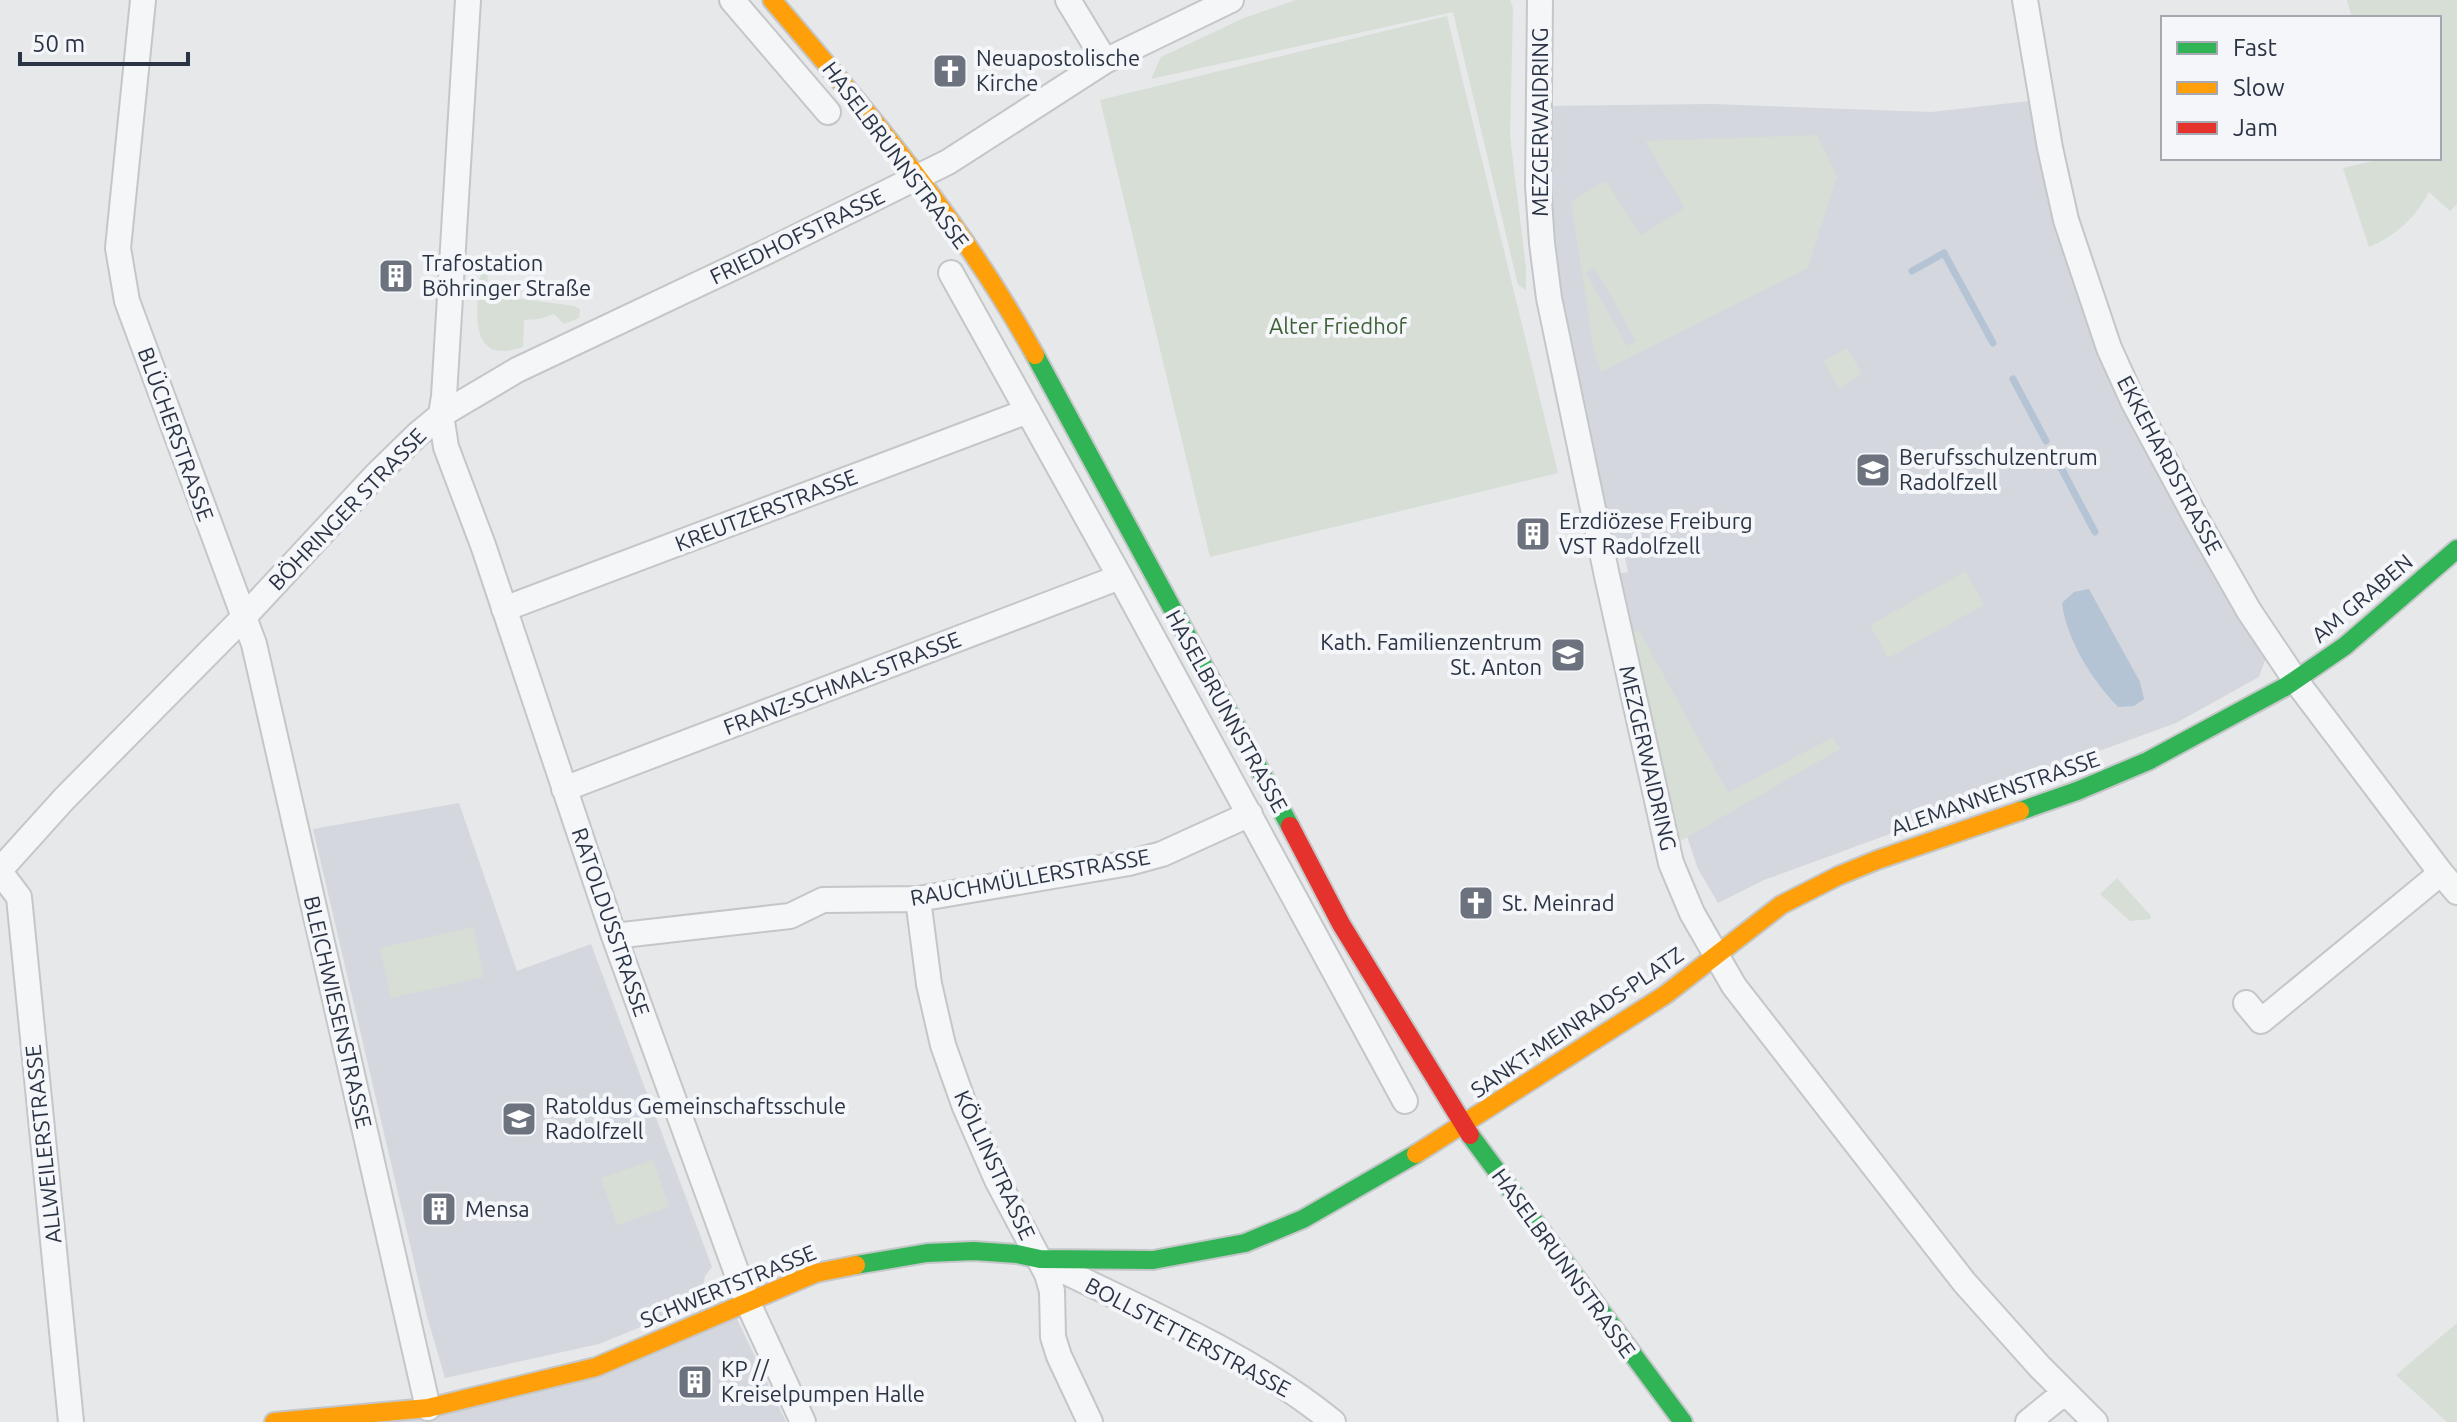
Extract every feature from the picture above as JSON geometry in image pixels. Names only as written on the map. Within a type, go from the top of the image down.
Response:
[{"type":"street","name":"BLÜCHERSTRASSE","points":[[143,0],[118,248],[127,301],[243,618]]},
{"type":"street","name":"BÖHRINGER STRASSE","points":[[0,871],[64,799],[243,618],[377,474],[441,415],[468,0]]},
{"type":"street","name":"HASELBRUNNSTRASSE","points":[[732,0],[828,112]]},
{"type":"street","name":"HASELBRUNNSTRASSE","points":[[772,0],[852,93],[918,177],[1004,299],[1257,763],[1341,924],[1463,1125],[1683,1422]]},
{"type":"street","points":[[1068,0],[1105,61]]},
{"type":"street","name":"FRIEDHOFSTRASSE","points":[[441,415],[465,398],[517,370],[948,162],[1105,61],[1231,0]]},
{"type":"street","name":"MEZGERWAIDRING","points":[[1540,0],[1538,186],[1549,298],[1671,863],[1692,913],[1734,986],[1964,1282],[2064,1393],[2095,1422]]},
{"type":"street","name":"EKKEHARDSTRASSE","points":[[2025,0],[2050,148],[2066,220],[2109,348],[2133,401],[2249,611],[2296,681],[2457,892]]},
{"type":"street","name":"HASELBRUNNSTRASSE","points":[[951,273],[1405,1101]]},
{"type":"street","name":"KREUTZERSTRASSE","points":[[504,609],[1028,411]]},
{"type":"street","name":"RATOLDUSSTRASSE","points":[[441,415],[446,447],[483,545],[614,936],[747,1301],[803,1422]]},
{"type":"street","name":"AM GRABEN","points":[[2296,681],[2331,657],[2457,549]]},
{"type":"street","name":"FRANZ-SCHMAL-STRASSE","points":[[564,789],[1120,577]]},
{"type":"street","name":"BLEICHWIESENSTRASSE","points":[[243,618],[254,644],[428,1408]]},
{"type":"street","name":"ALEMANNENSTRASSE","points":[[1715,956],[1759,918],[1832,878],[2117,775],[2180,746],[2296,681]]},
{"type":"street","name":"RAUCHMÜLLERSTRASSE","points":[[614,936],[790,916],[823,900],[918,899],[1129,863],[1162,854],[1250,814]]},
{"type":"street","name":"ALLWEILERSTRASSE","points":[[0,871],[19,897],[71,1422]]},
{"type":"street","points":[[2246,1003],[2261,1021],[2441,873]]},
{"type":"street","name":"KÖLLINSTRASSE","points":[[918,899],[929,984],[943,1045],[965,1107],[997,1180],[1040,1259],[1052,1291],[1051,1322],[1056,1346],[1090,1422]]},
{"type":"street","name":"SANKT-MEINRADS-PLATZ","points":[[1463,1125],[1680,986],[1715,956]]},
{"type":"street","name":"SCHWERTSTRASSE","points":[[274,1422],[428,1408],[596,1367],[816,1273],[895,1257],[974,1251],[1040,1259],[1153,1260],[1245,1243],[1303,1219],[1463,1125]]},
{"type":"street","name":"BOLLSTETTERSTRASSE","points":[[1040,1259],[1226,1352],[1292,1392],[1333,1422]]},
{"type":"street","points":[[2028,1422],[2064,1393]]},
{"type":"shaded area","name":"Berufsschulzentrum Radolfzell","points":[[2029,101],[2059,218],[2267,655],[2259,677],[2176,723],[1764,880],[1718,903],[1698,869],[1650,727],[1607,576],[1628,572],[1621,539],[1600,543],[1563,370],[1538,106],[1712,104],[1931,112]]},
{"type":"shaded area","name":"Ratoldus Gemeinschaftsschule Radolfzell","points":[[459,803],[517,971],[591,944],[712,1267],[705,1276],[702,1290],[705,1301],[599,1344],[445,1378],[426,1313],[313,829]]},
{"type":"shaded area","points":[[737,1319],[786,1422],[373,1422]]},
{"type":"green space","points":[[1296,0],[1510,0],[1513,8],[1510,136],[1526,290],[1518,285],[1453,12],[1151,79],[1161,57],[1244,18]]},
{"type":"green space","points":[[2347,0],[2457,0],[2457,204],[2450,211],[2429,192],[2404,225],[2369,247],[2343,168],[2376,160],[2441,160],[2441,16],[2351,16]]},
{"type":"green space","name":"Alter Friedhof","points":[[1447,16],[1558,473],[1210,557],[1100,100]]},
{"type":"green space","points":[[1817,135],[1837,176],[1808,268],[1601,372],[1593,346],[1571,201],[1606,181],[1641,235],[1685,208],[1645,141]],"holes":[[[1595,268],[1636,341],[1627,346],[1586,273]]]},
{"type":"green space","points":[[482,262],[488,263],[487,294],[574,306],[580,309],[579,318],[564,324],[554,314],[524,320],[523,347],[503,351],[490,348],[482,339],[478,326]]},
{"type":"green space","points":[[1847,348],[1862,374],[1839,388],[1823,361]]},
{"type":"green space","points":[[1966,571],[1984,605],[1888,658],[1870,625]]},
{"type":"green space","points":[[1639,630],[1728,793],[1833,737],[1840,749],[1672,846],[1624,635]]},
{"type":"green space","points":[[2117,878],[2151,916],[2150,919],[2130,921],[2100,894]]},
{"type":"green space","points":[[473,927],[484,977],[391,998],[380,948]]},
{"type":"green space","points":[[653,1160],[669,1207],[617,1225],[601,1178]]},
{"type":"green space","points":[[2457,1323],[2457,1422],[2447,1422],[2396,1375]]},
{"type":"water","points":[[2089,589],[2140,682],[2144,699],[2134,706],[2118,707],[2108,696],[2082,659],[2069,631],[2062,603],[2074,592]]},
{"type":"waterway","points":[[1912,271],[1944,253],[1993,343]]},
{"type":"waterway","points":[[2013,379],[2046,441]]},
{"type":"waterway","points":[[2059,464],[2095,532]]},
{"type":"traffic: fast","points":[[1035,355],[1290,826]]},
{"type":"traffic: fast","points":[[2020,811],[2148,761],[2285,687],[2345,646],[2457,549]]},
{"type":"traffic: fast","points":[[1470,1135],[1683,1422]]},
{"type":"traffic: fast","points":[[856,1265],[927,1253],[974,1251],[1040,1259],[1153,1260],[1245,1243],[1303,1219],[1416,1154]]},
{"type":"traffic: slow","points":[[772,0],[879,127],[946,215],[1035,355]]},
{"type":"traffic: slow","points":[[1416,1154],[1665,995],[1781,905],[1877,860],[2020,811]]},
{"type":"traffic: slow","points":[[274,1422],[428,1408],[596,1367],[816,1273],[856,1265]]},
{"type":"traffic: jam","points":[[1290,826],[1341,924],[1470,1135]]},
{"type":"place","name":"Neuapostolische Kirche","points":[[950,71]]},
{"type":"place","name":"Trafostation Böhringer Straße","points":[[396,276]]},
{"type":"place","name":"Berufsschulzentrum Radolfzell","points":[[1873,470]]},
{"type":"place","name":"Erzdiözese Freiburg VST Radolfzell","points":[[1533,534]]},
{"type":"place","name":"Kath. Familienzentrum St. Anton","points":[[1568,655]]},
{"type":"place","name":"St. Meinrad","points":[[1476,903]]},
{"type":"place","name":"Ratoldus Gemeinschaftsschule Radolfzell","points":[[519,1119]]},
{"type":"place","name":"Mensa","points":[[439,1209]]},
{"type":"place","name":"KP // Kreiselpumpen Halle","points":[[695,1382]]}]
